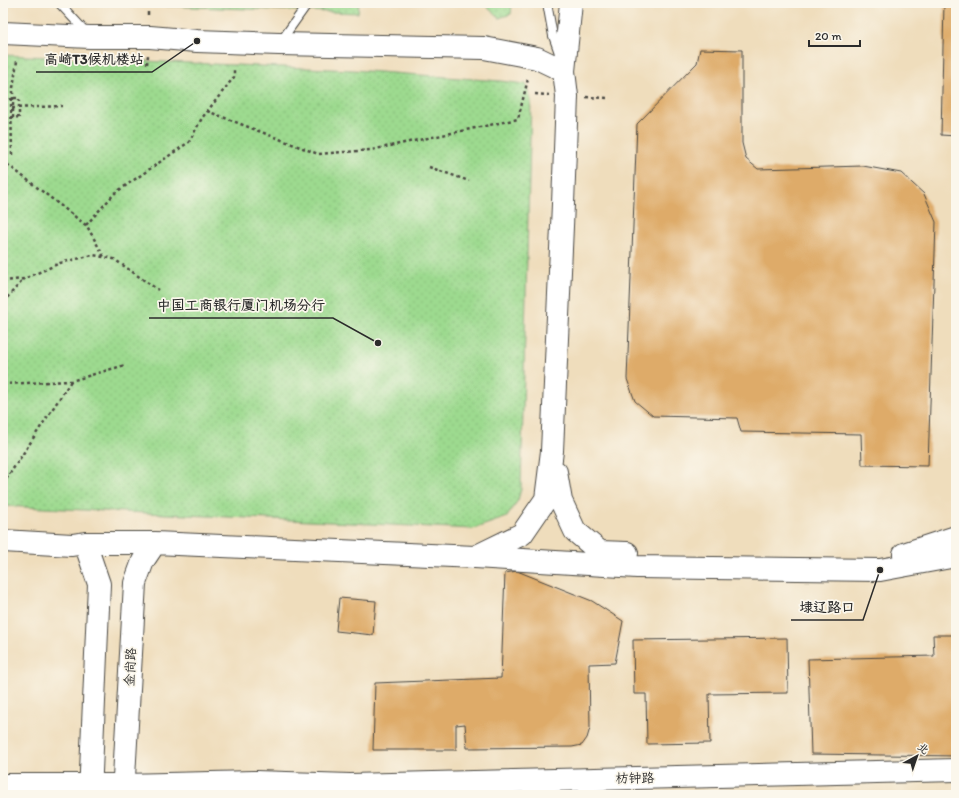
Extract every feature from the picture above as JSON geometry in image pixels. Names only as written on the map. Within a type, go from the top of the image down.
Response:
[{"type":"main road","points":[[476,557],[522,534],[546,499],[552,451],[567,96],[564,71],[571,3]]},
{"type":"main road","points":[[3,33],[90,37],[150,37],[196,41],[279,44],[484,48],[537,58],[564,71]]},
{"type":"main road","points":[[552,451],[561,501],[572,525],[575,531],[600,552],[878,562],[956,538]]},
{"type":"main road","points":[[3,542],[72,545],[85,542],[155,543],[476,557],[637,567],[880,570],[956,556]]},
{"type":"main road","points":[[85,542],[99,584],[90,790]]},
{"type":"main road","name":"金尚路","points":[[123,790],[135,583],[143,561],[155,543]]},
{"type":"main road","name":"枋钟路","points":[[3,785],[90,790],[123,790],[255,782],[350,786],[956,770]]},
{"type":"main road","points":[[236,795],[255,782]]},
{"type":"lane","points":[[59,3],[90,37]]},
{"type":"lane","points":[[279,44],[308,3]]},
{"type":"lane","points":[[547,3],[553,36],[564,71]]},
{"type":"path","points":[[12,155],[11,98],[19,98],[19,117],[13,118],[13,103],[13,96],[13,88],[17,61]]},
{"type":"path","points":[[86,225],[115,193],[189,142],[202,118],[234,77],[234,68]]},
{"type":"path","points":[[207,111],[318,154],[371,150],[518,119],[528,79]]},
{"type":"path","points":[[11,108],[62,106]]},
{"type":"path","points":[[3,161],[86,225],[104,257]]},
{"type":"path","points":[[429,167],[469,181]]},
{"type":"path","points":[[3,281],[24,279],[60,263],[92,255],[114,259],[158,290]]},
{"type":"path","points":[[3,302],[24,279]]},
{"type":"path","points":[[3,384],[71,381],[124,365]]},
{"type":"path","points":[[3,484],[71,381]]},
{"type":"green space","points":[[82,3],[359,3],[358,13]]},
{"type":"green space","points":[[483,3],[512,3],[511,14],[499,18]]},
{"type":"green space","points":[[3,55],[353,70],[526,84],[531,100],[521,489],[518,500],[507,517],[473,529],[3,506]]},
{"type":"building","points":[[944,3],[956,3],[956,136],[941,135]]},
{"type":"building","points":[[700,49],[742,50],[742,143],[746,159],[758,169],[863,166],[901,173],[924,194],[936,222],[928,466],[862,465],[861,434],[741,432],[737,418],[653,416],[635,401],[627,379],[637,124],[697,63]]},
{"type":"building","points":[[517,571],[592,601],[623,621],[615,663],[589,664],[590,728],[587,738],[582,745],[572,747],[467,748],[465,724],[456,725],[456,750],[373,750],[375,683],[501,678],[505,573]]},
{"type":"building","points":[[339,598],[376,601],[373,635],[336,631]]},
{"type":"building","points":[[933,635],[956,635],[956,756],[811,754],[808,659],[934,656]]},
{"type":"building","points":[[787,638],[788,693],[709,694],[710,743],[647,744],[646,694],[634,694],[633,640]]},
{"type":"place","name":"高崎T3候机楼站","points":[[197,41]]},
{"type":"place","name":"中国工商银行厦门机场分行","points":[[378,343]]},
{"type":"place","name":"埭辽路口","points":[[880,570]]}]
